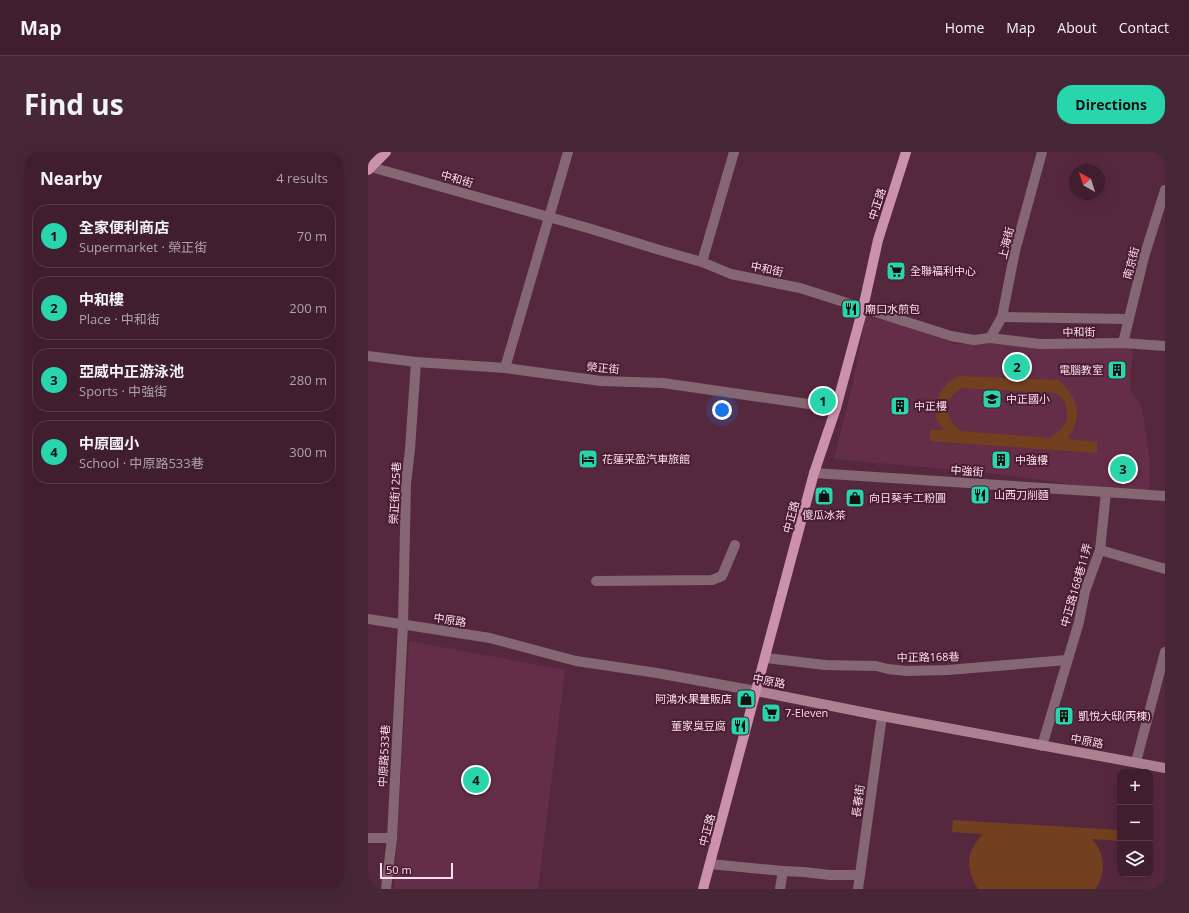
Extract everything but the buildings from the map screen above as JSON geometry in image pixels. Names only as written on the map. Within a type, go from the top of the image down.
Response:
[{"type":"main road","points":[[370,168],[386,152]]},
{"type":"main road","name":"中正路","points":[[703,889],[766,658],[814,473],[836,408],[863,308],[878,240],[906,152]]},
{"type":"street","points":[[504,368],[568,152]]},
{"type":"street","points":[[702,262],[734,152]]},
{"type":"street","name":"上海街","points":[[990,338],[1002,317],[1016,251],[1042,152]]},
{"type":"street","name":"中和街","points":[[370,168],[548,217],[702,262],[731,274],[800,288],[951,336],[974,340],[990,338],[1040,344],[1123,343],[1165,346]]},
{"type":"street","name":"南京街","points":[[1123,343],[1144,257],[1165,190]]},
{"type":"street","points":[[1002,317],[1129,319]]},
{"type":"street","name":"榮正街","points":[[368,356],[416,362],[504,368],[602,380],[663,383],[836,408]]},
{"type":"street","name":"榮正街125巷","points":[[403,625],[406,484],[416,362]]},
{"type":"street","name":"中強街","points":[[814,473],[1165,496]]},
{"type":"street","name":"中正路168巷11弄","points":[[1042,746],[1079,622],[1085,591],[1100,550],[1106,492]]},
{"type":"street","points":[[596,581],[712,580],[722,576],[735,546]]},
{"type":"street","points":[[1100,550],[1165,569]]},
{"type":"street","name":"中原路","points":[[368,618],[403,625],[490,638],[576,661],[657,673],[1165,768]]},
{"type":"street","name":"中原路533巷","points":[[386,889],[392,838],[403,625]]},
{"type":"street","points":[[1136,762],[1165,652]]},
{"type":"street","name":"中正路168巷","points":[[766,658],[825,665],[876,666],[888,669],[907,670],[948,670],[1067,660]]},
{"type":"street","name":"長春街","points":[[858,889],[882,716]]},
{"type":"street","points":[[368,838],[392,838]]},
{"type":"street","points":[[710,864],[830,875],[860,875]]},
{"type":"street","points":[[780,889],[783,871]]},
{"type":"shaded area","name":"中正國小","points":[[866,316],[908,326],[954,344],[1125,344],[1130,346],[1133,353],[1130,376],[1131,391],[1142,407],[1150,463],[1149,495],[999,474],[834,459],[853,383]]},
{"type":"shaded area","points":[[960,376],[1058,380],[1071,394],[1076,407],[1076,422],[1068,439],[1097,442],[1097,453],[930,441],[930,430],[944,430],[936,419],[937,401],[942,389],[950,381]],"holes":[[[962,388],[1055,393],[1064,400],[1067,410],[1067,420],[1062,429],[1050,438],[961,431],[951,420],[947,409],[951,398]]]},
{"type":"shaded area","points":[[409,641],[565,670],[538,889],[394,889]]},
{"type":"shaded area","points":[[953,820],[1117,830],[1117,841],[1092,839],[1100,851],[1103,863],[1103,870],[1099,883],[1095,889],[978,889],[971,874],[969,860],[973,847],[983,834],[952,832]]},
{"type":"place","name":"全聯福利中心","points":[[896,271]]},
{"type":"place","name":"廟口水煎包","points":[[851,309]]},
{"type":"place","name":"中和樓","points":[[1017,367]]},
{"type":"place","name":"電腦教室","points":[[1117,370]]},
{"type":"place","name":"中正國小","points":[[992,399]]},
{"type":"place","name":"全家便利商店","points":[[823,401]]},
{"type":"place","name":"中正樓","points":[[900,406]]},
{"type":"place","name":"花蓮采盈汽車旅館","points":[[588,459]]},
{"type":"place","name":"中強樓","points":[[1001,460]]},
{"type":"place","name":"亞威中正游泳池","points":[[1123,469]]},
{"type":"place","name":"山西刀削麵","points":[[980,495]]},
{"type":"place","name":"傻瓜冰茶","points":[[824,496]]},
{"type":"place","name":"向日葵手工粉圓","points":[[855,498]]},
{"type":"place","name":"阿鴻水果量販店","points":[[746,699]]},
{"type":"place","name":"7-Eleven","points":[[771,713]]},
{"type":"place","name":"凱悅大邸(丙棟)","points":[[1064,716]]},
{"type":"place","name":"董家臭豆腐","points":[[740,726]]},
{"type":"place","name":"中原國小","points":[[476,780]]}]
